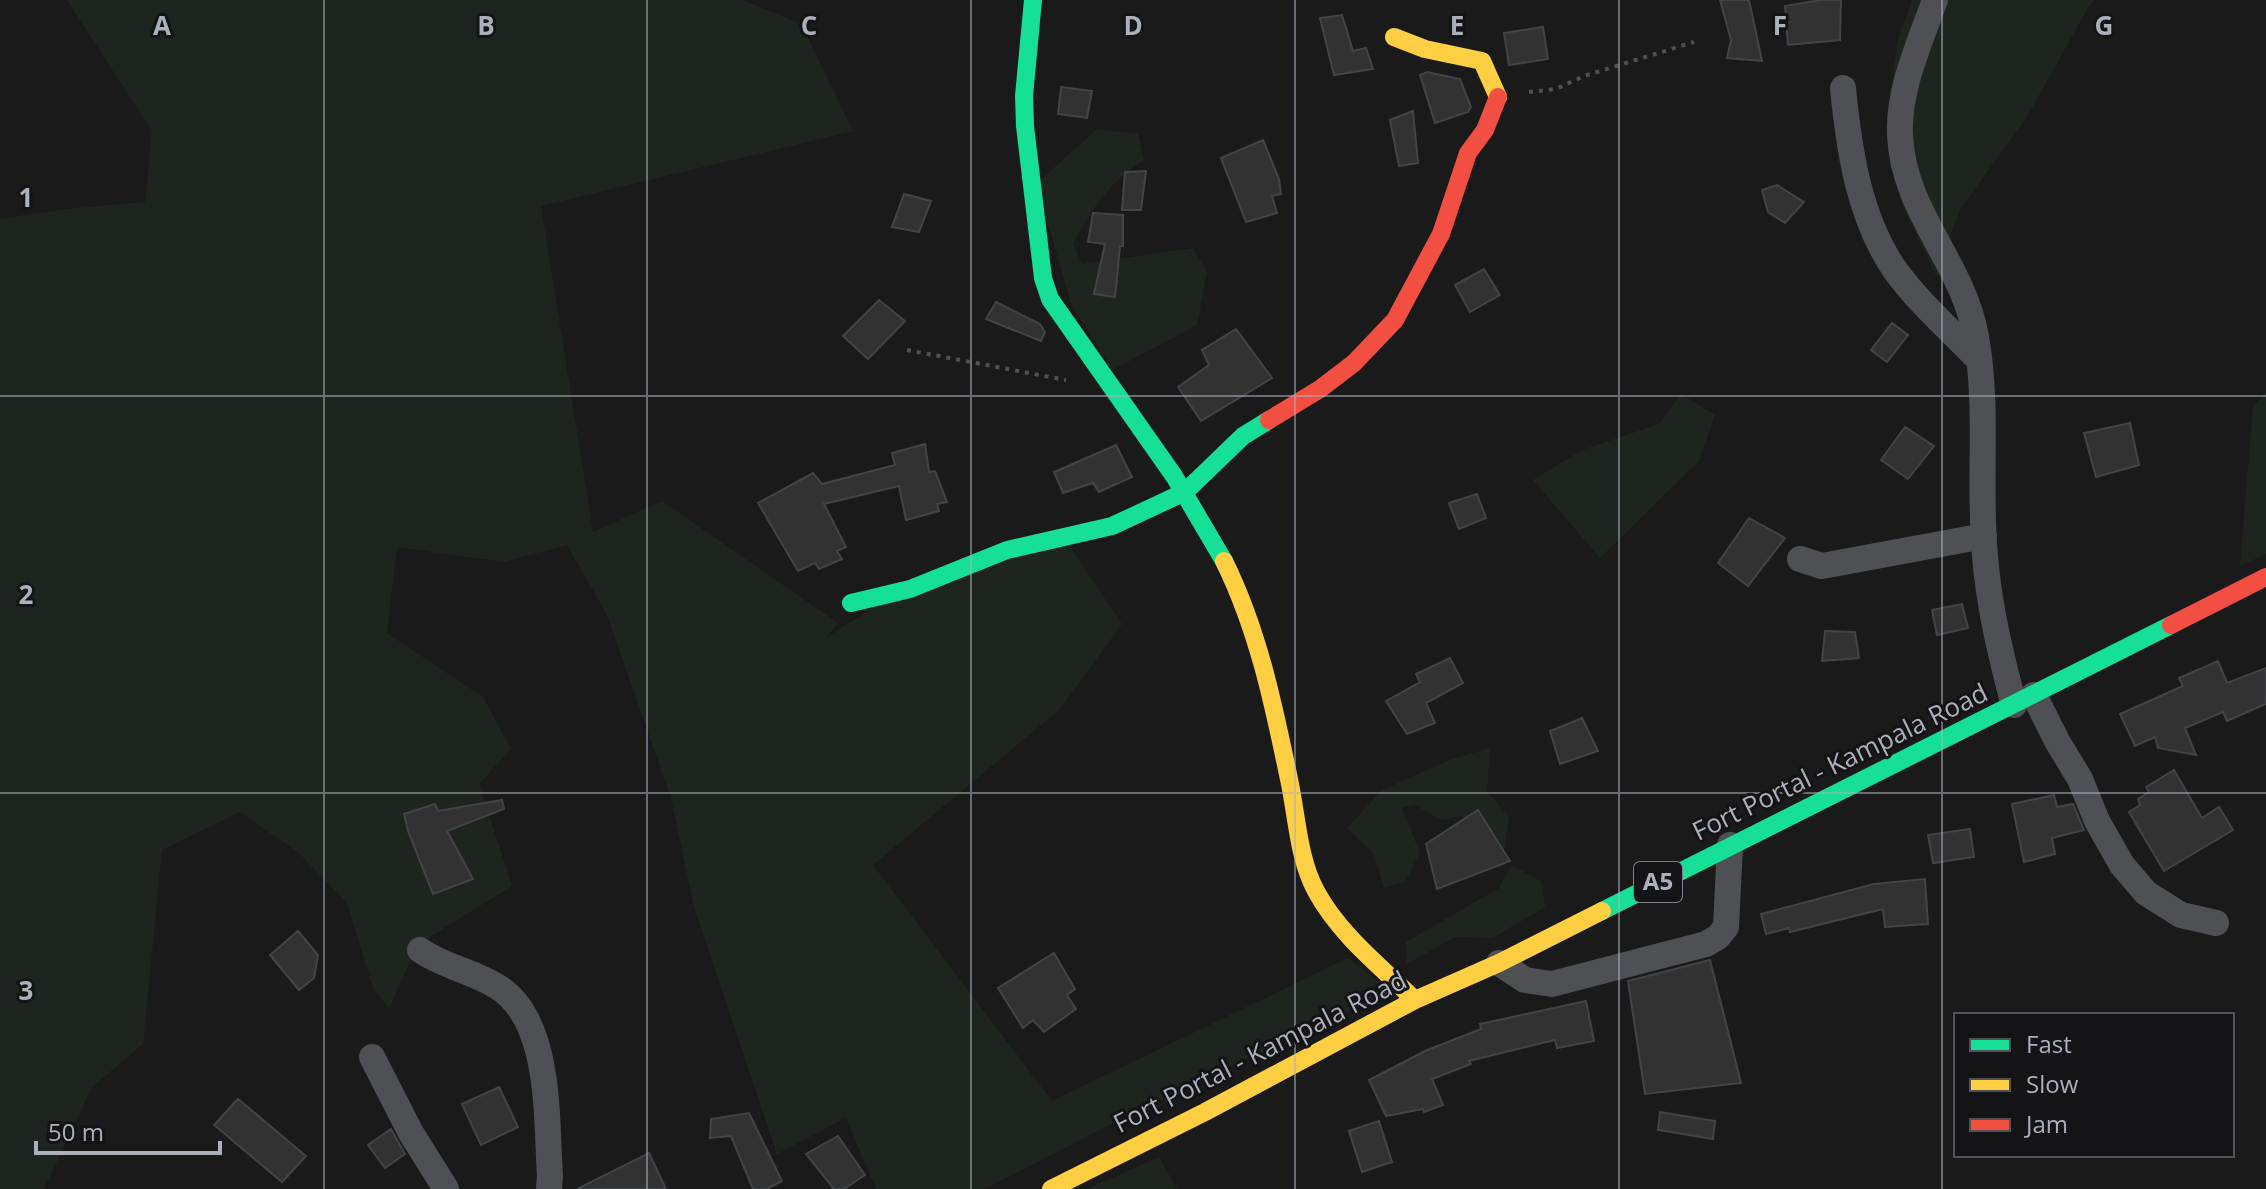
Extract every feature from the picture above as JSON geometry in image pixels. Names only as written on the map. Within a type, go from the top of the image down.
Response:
[{"type":"main road","points":[[1033,0],[1024,96],[1025,126],[1043,278],[1050,299],[1185,492],[1223,557],[1257,638],[1315,889],[1329,912],[1415,1000]]},
{"type":"main road","points":[[851,603],[910,589],[1007,550],[1112,526],[1185,492],[1243,436],[1320,389],[1354,363],[1395,320],[1441,234],[1468,153],[1485,130],[1499,95],[1482,61],[1425,49],[1394,37]]},
{"type":"main road","name":"Fort Portal - Kampala Road","points":[[1051,1189],[1205,1112],[1415,1000],[1499,963],[2266,577]]},
{"type":"street","points":[[1935,0],[1910,73],[1901,111],[1903,158],[1911,193],[1923,219],[1946,254],[1966,297],[1979,360],[1984,536],[1995,631],[2024,700],[2057,741],[2080,779],[2097,821],[2122,865],[2146,893],[2181,915],[2216,923]]},
{"type":"street","points":[[1843,88],[1848,137],[1869,223],[1902,278],[1979,360]]},
{"type":"street","points":[[1800,559],[1822,566],[1984,536]]},
{"type":"street","points":[[1499,963],[1525,980],[1552,984],[1706,944],[1718,937],[1726,927],[1730,845]]},
{"type":"street","points":[[420,950],[439,962],[498,987],[517,1003],[540,1054],[549,1189]]},
{"type":"street","points":[[372,1057],[411,1133],[446,1189]]},
{"type":"path","points":[[1499,95],[1556,89],[1584,76],[1694,42]]},
{"type":"path","points":[[907,350],[1068,380]]},
{"type":"shaded area","points":[[67,0],[743,0],[801,24],[853,131],[541,206],[593,532],[662,501],[838,623],[826,638],[889,597],[1066,541],[1122,624],[1059,710],[873,865],[1052,1101],[1348,958],[1385,986],[1374,999],[1119,1120],[985,1189],[876,1189],[846,1118],[777,1154],[694,907],[671,798],[607,615],[567,545],[503,562],[397,547],[387,633],[483,697],[511,749],[479,784],[512,886],[417,945],[389,1009],[373,988],[347,903],[298,852],[240,812],[162,850],[143,1044],[92,1087],[44,1189],[0,1189],[0,219],[145,202],[152,131]]},
{"type":"shaded area","points":[[1912,0],[2095,0],[2027,117],[1961,208],[1948,242],[1961,275],[1936,275],[1902,205],[1887,116],[1898,39]]},
{"type":"shaded area","points":[[1097,129],[1138,134],[1144,160],[1111,187],[1080,230],[1073,243],[1082,264],[1193,248],[1207,272],[1197,325],[1112,370],[1072,306],[1036,184]]},
{"type":"shaded area","points":[[2266,392],[2266,554],[2240,566],[2253,407]]},
{"type":"shaded area","points":[[1681,394],[1715,415],[1699,461],[1600,558],[1533,480],[1582,450],[1659,424]]},
{"type":"shaded area","points":[[1490,748],[1487,792],[1509,816],[1504,851],[1460,816],[1441,820],[1415,805],[1402,808],[1420,853],[1405,882],[1384,888],[1374,854],[1347,828],[1382,790],[1452,759]]},
{"type":"shaded area","points":[[1512,865],[1542,882],[1545,907],[1493,938],[1455,937],[1407,964],[1406,942],[1499,888]]},
{"type":"shaded area","points":[[1159,1157],[1177,1189],[1087,1189]]},
{"type":"building","points":[[1720,0],[1749,0],[1762,61],[1727,58],[1731,40]]},
{"type":"building","points":[[1841,0],[1840,40],[1788,45],[1785,6]]},
{"type":"building","points":[[1342,15],[1353,51],[1366,48],[1373,69],[1334,75],[1320,18]]},
{"type":"building","points":[[1543,27],[1548,59],[1509,65],[1504,33]]},
{"type":"building","points":[[1427,72],[1460,79],[1471,107],[1468,112],[1435,123],[1420,75]]},
{"type":"building","points":[[1061,87],[1092,91],[1087,118],[1058,114]]},
{"type":"building","points":[[1413,111],[1418,163],[1399,166],[1390,120]]},
{"type":"building","points":[[1263,140],[1279,179],[1281,194],[1272,196],[1277,213],[1246,222],[1221,158]]},
{"type":"building","points":[[1146,171],[1141,210],[1122,210],[1125,172]]},
{"type":"building","points":[[1777,185],[1804,202],[1785,223],[1768,212],[1762,190]]},
{"type":"building","points":[[904,194],[931,201],[919,232],[892,227]]},
{"type":"building","points":[[1093,213],[1123,215],[1123,246],[1120,246],[1115,297],[1094,294],[1105,244],[1088,242]]},
{"type":"building","points":[[1484,269],[1500,295],[1470,312],[1455,285]]},
{"type":"building","points":[[879,300],[905,321],[868,359],[843,336]]},
{"type":"building","points":[[996,302],[1040,324],[1045,332],[1041,341],[986,319]]},
{"type":"building","points":[[1892,323],[1908,335],[1887,362],[1871,350]]},
{"type":"building","points":[[1236,329],[1272,378],[1201,421],[1178,387],[1209,365],[1202,350]]},
{"type":"building","points":[[2130,423],[2139,465],[2096,477],[2084,433]]},
{"type":"building","points":[[1905,427],[1934,446],[1908,479],[1881,460]]},
{"type":"building","points":[[925,444],[929,472],[935,471],[947,502],[937,504],[939,511],[906,520],[899,486],[824,504],[846,547],[837,551],[842,559],[819,569],[815,563],[798,571],[758,503],[813,473],[822,484],[895,465],[892,453]]},
{"type":"building","points":[[1116,445],[1132,477],[1099,492],[1093,483],[1063,493],[1054,472]]},
{"type":"building","points":[[1477,494],[1486,518],[1459,529],[1449,503]]},
{"type":"building","points":[[1749,518],[1785,538],[1748,586],[1718,563]]},
{"type":"building","points":[[1962,604],[1968,628],[1937,635],[1932,610]]},
{"type":"building","points":[[1825,631],[1855,632],[1859,658],[1822,661]]},
{"type":"building","points":[[1450,658],[1463,683],[1426,703],[1435,723],[1407,734],[1386,701],[1420,682],[1416,674]]},
{"type":"building","points":[[2218,661],[2227,683],[2266,668],[2266,704],[2227,721],[2223,712],[2185,728],[2196,755],[2158,748],[2155,737],[2135,746],[2120,714],[2183,686],[2179,678]]},
{"type":"building","points":[[1582,718],[1598,751],[1560,764],[1550,731]]},
{"type":"building","points":[[2174,770],[2202,818],[2219,807],[2233,830],[2164,871],[2129,812],[2140,805],[2138,799],[2149,792],[2146,787]]},
{"type":"building","points":[[2054,795],[2057,807],[2073,804],[2084,830],[2052,838],[2055,854],[2024,862],[2012,804]]},
{"type":"building","points":[[502,800],[504,809],[447,831],[473,879],[433,894],[404,814],[435,804],[438,811]]},
{"type":"building","points":[[1478,810],[1510,861],[1437,889],[1426,844]]},
{"type":"building","points":[[1970,829],[1974,857],[1933,863],[1928,835]]},
{"type":"building","points":[[1925,879],[1928,924],[1885,927],[1883,909],[1790,932],[1789,928],[1766,934],[1761,914],[1874,884]]},
{"type":"building","points":[[298,931],[318,955],[314,978],[299,990],[270,955]]},
{"type":"building","points":[[1054,953],[1075,989],[1067,995],[1076,1009],[1044,1032],[1033,1020],[1023,1028],[998,988]]},
{"type":"building","points":[[1710,960],[1741,1083],[1645,1094],[1628,981]]},
{"type":"building","points":[[1586,1001],[1594,1041],[1557,1048],[1555,1040],[1469,1061],[1471,1064],[1432,1079],[1443,1105],[1424,1112],[1423,1109],[1386,1116],[1369,1080],[1425,1051],[1481,1029],[1480,1024]]},
{"type":"building","points":[[499,1087],[518,1127],[481,1145],[462,1104]]},
{"type":"building","points":[[238,1099],[306,1156],[282,1182],[214,1125]]},
{"type":"building","points":[[1660,1112],[1715,1121],[1713,1139],[1658,1130]]},
{"type":"building","points":[[749,1113],[782,1181],[767,1189],[753,1189],[731,1136],[710,1138],[711,1119]]},
{"type":"building","points":[[1379,1121],[1392,1162],[1362,1172],[1349,1131]]},
{"type":"building","points":[[391,1129],[405,1154],[385,1168],[368,1145]]},
{"type":"building","points":[[838,1136],[865,1175],[844,1189],[834,1189],[806,1154]]},
{"type":"building","points":[[649,1153],[666,1189],[577,1189]]},
{"type":"traffic: fast","points":[[1033,0],[1024,96],[1025,126],[1043,278],[1050,299],[1174,476],[1224,561]]},
{"type":"traffic: fast","points":[[851,603],[910,589],[1007,550],[1112,526],[1185,492],[1243,436],[1269,420]]},
{"type":"traffic: fast","points":[[1602,911],[2171,625]]},
{"type":"traffic: slow","points":[[1394,37],[1425,49],[1482,61],[1498,97]]},
{"type":"traffic: slow","points":[[1224,561],[1247,615],[1264,670],[1310,879],[1325,907],[1348,935],[1415,1000]]},
{"type":"traffic: slow","points":[[1051,1189],[1205,1112],[1415,1000],[1499,963],[1602,911]]},
{"type":"traffic: jam","points":[[1269,420],[1320,389],[1354,363],[1395,320],[1441,234],[1468,153],[1485,130],[1498,97]]},
{"type":"traffic: jam","points":[[2171,625],[2266,577]]}]
